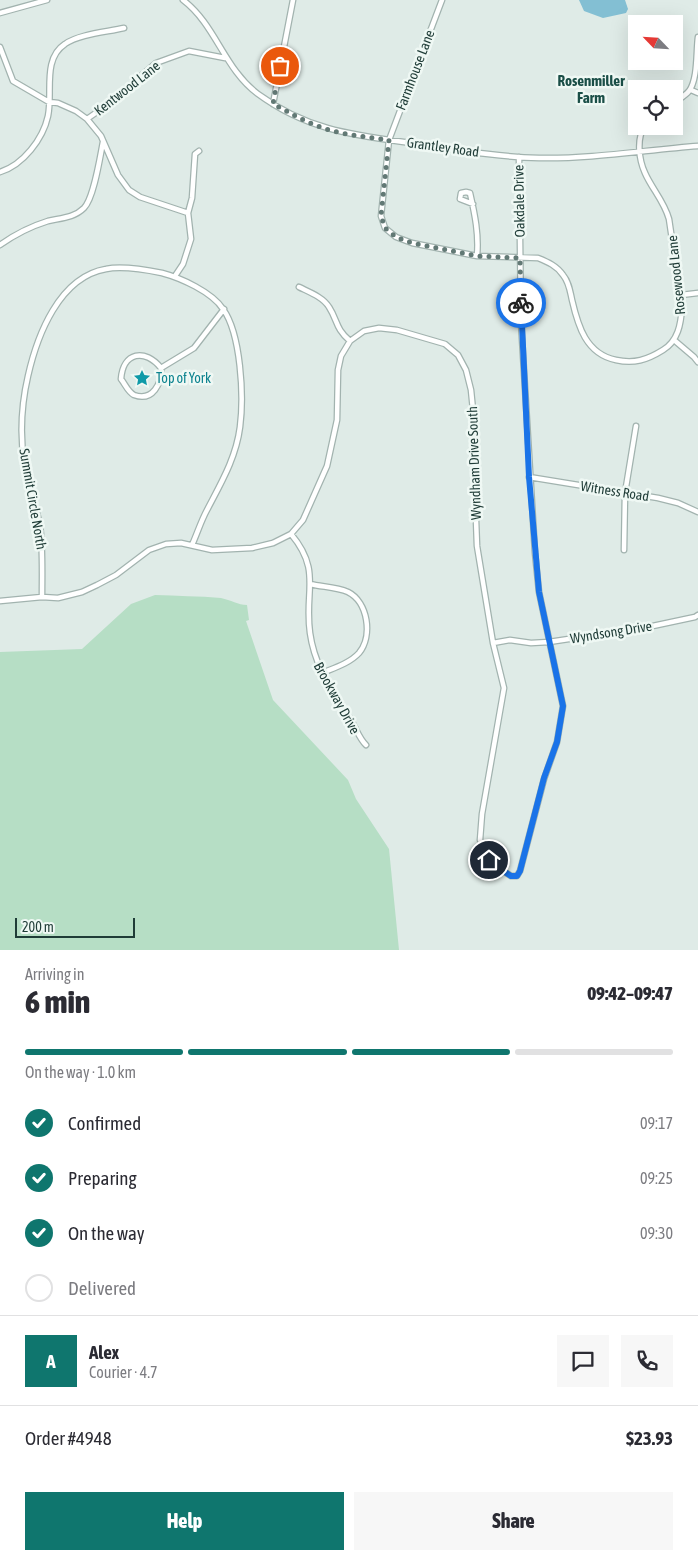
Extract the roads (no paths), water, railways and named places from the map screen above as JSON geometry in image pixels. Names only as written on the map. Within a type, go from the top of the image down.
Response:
[{"type":"street","points":[[0,13],[47,0]]},
{"type":"street","name":"Grantley Road","points":[[183,0],[204,22],[225,59],[246,84],[273,104],[329,130],[519,158],[565,158],[698,146]]},
{"type":"street","points":[[273,104],[292,0]]},
{"type":"street","name":"Farmhouse Lane","points":[[389,140],[442,0]]},
{"type":"street","points":[[0,172],[10,169],[27,155],[40,135],[48,116],[52,59],[64,44],[76,38],[124,28]]},
{"type":"street","points":[[683,96],[691,90],[696,75],[698,37]]},
{"type":"street","points":[[0,47],[13,81],[49,102],[58,103],[76,111],[87,119],[103,140],[118,175],[129,190],[140,197],[188,213]]},
{"type":"street","name":"Kentwood Lane","points":[[87,119],[107,105],[156,63],[189,51],[225,59]]},
{"type":"street","points":[[691,90],[698,93]]},
{"type":"street","name":"Rosewood Lane","points":[[640,135],[640,152],[644,172],[666,208],[670,219],[682,307],[681,321],[674,340]]},
{"type":"street","points":[[0,245],[10,237],[47,222],[75,215],[86,207],[96,178],[103,140]]},
{"type":"street","points":[[389,140],[381,216],[385,228],[396,237],[412,243],[477,256],[538,258],[547,261],[563,274],[568,282],[575,316],[584,338],[602,355],[612,360],[639,362],[666,349],[674,340],[698,362]]},
{"type":"street","points":[[175,276],[183,264],[191,239],[188,213],[192,198],[194,154],[199,151]]},
{"type":"street","name":"Oakdale Drive","points":[[519,158],[522,340],[529,477],[539,592],[563,706],[557,742],[544,778]]},
{"type":"street","points":[[473,204],[478,239],[477,256]]},
{"type":"street","name":"Summit Circle North","points":[[42,597],[42,546],[39,523],[25,471],[22,438],[28,376],[36,348],[48,318],[58,300],[74,284],[91,274],[106,269],[150,271],[175,276],[213,298],[224,309]]},
{"type":"street","points":[[0,601],[42,597],[58,598],[97,585],[149,550],[166,544],[181,543],[212,550],[252,548],[273,543],[291,534],[303,520],[327,466],[337,420],[338,370],[341,356],[350,341],[342,334],[329,307],[322,299],[299,287]]},
{"type":"street","points":[[681,295],[698,292]]},
{"type":"street","points":[[161,368],[194,348],[224,309],[232,324],[241,380],[240,427],[236,449],[192,545]]},
{"type":"street","name":"Wyndham Drive South","points":[[350,341],[364,331],[379,328],[397,330],[445,344],[458,355],[466,370],[471,390],[474,420],[477,546],[504,688],[482,814],[480,840],[489,860],[511,876],[517,876],[520,871],[544,778]]},
{"type":"street","points":[[138,355],[148,356],[161,368],[161,380],[157,388],[146,395],[134,395],[128,390],[121,379],[126,362],[138,355]]},
{"type":"street","points":[[624,550],[625,493],[636,426]]},
{"type":"street","name":"Witness Road","points":[[529,477],[678,503],[698,512]]},
{"type":"street","name":"Brookway Drive","points":[[291,534],[304,551],[308,561],[310,572],[308,609],[314,656],[322,673],[353,723],[360,740],[366,745]]},
{"type":"street","points":[[310,584],[338,588],[349,592],[362,607],[367,629],[365,641],[360,652],[352,659],[322,673]]},
{"type":"street","name":"Wyndsong Drive","points":[[494,643],[510,640],[531,643],[550,642],[674,623],[695,618],[698,615]]},
{"type":"water","points":[[579,0],[625,0],[628,9],[626,13],[603,18],[584,11]]},
{"type":"place","name":"Top of York","points":[[142,378]]},
{"type":"district","name":"Rosenmiller Farm","points":[[591,88]]}]
